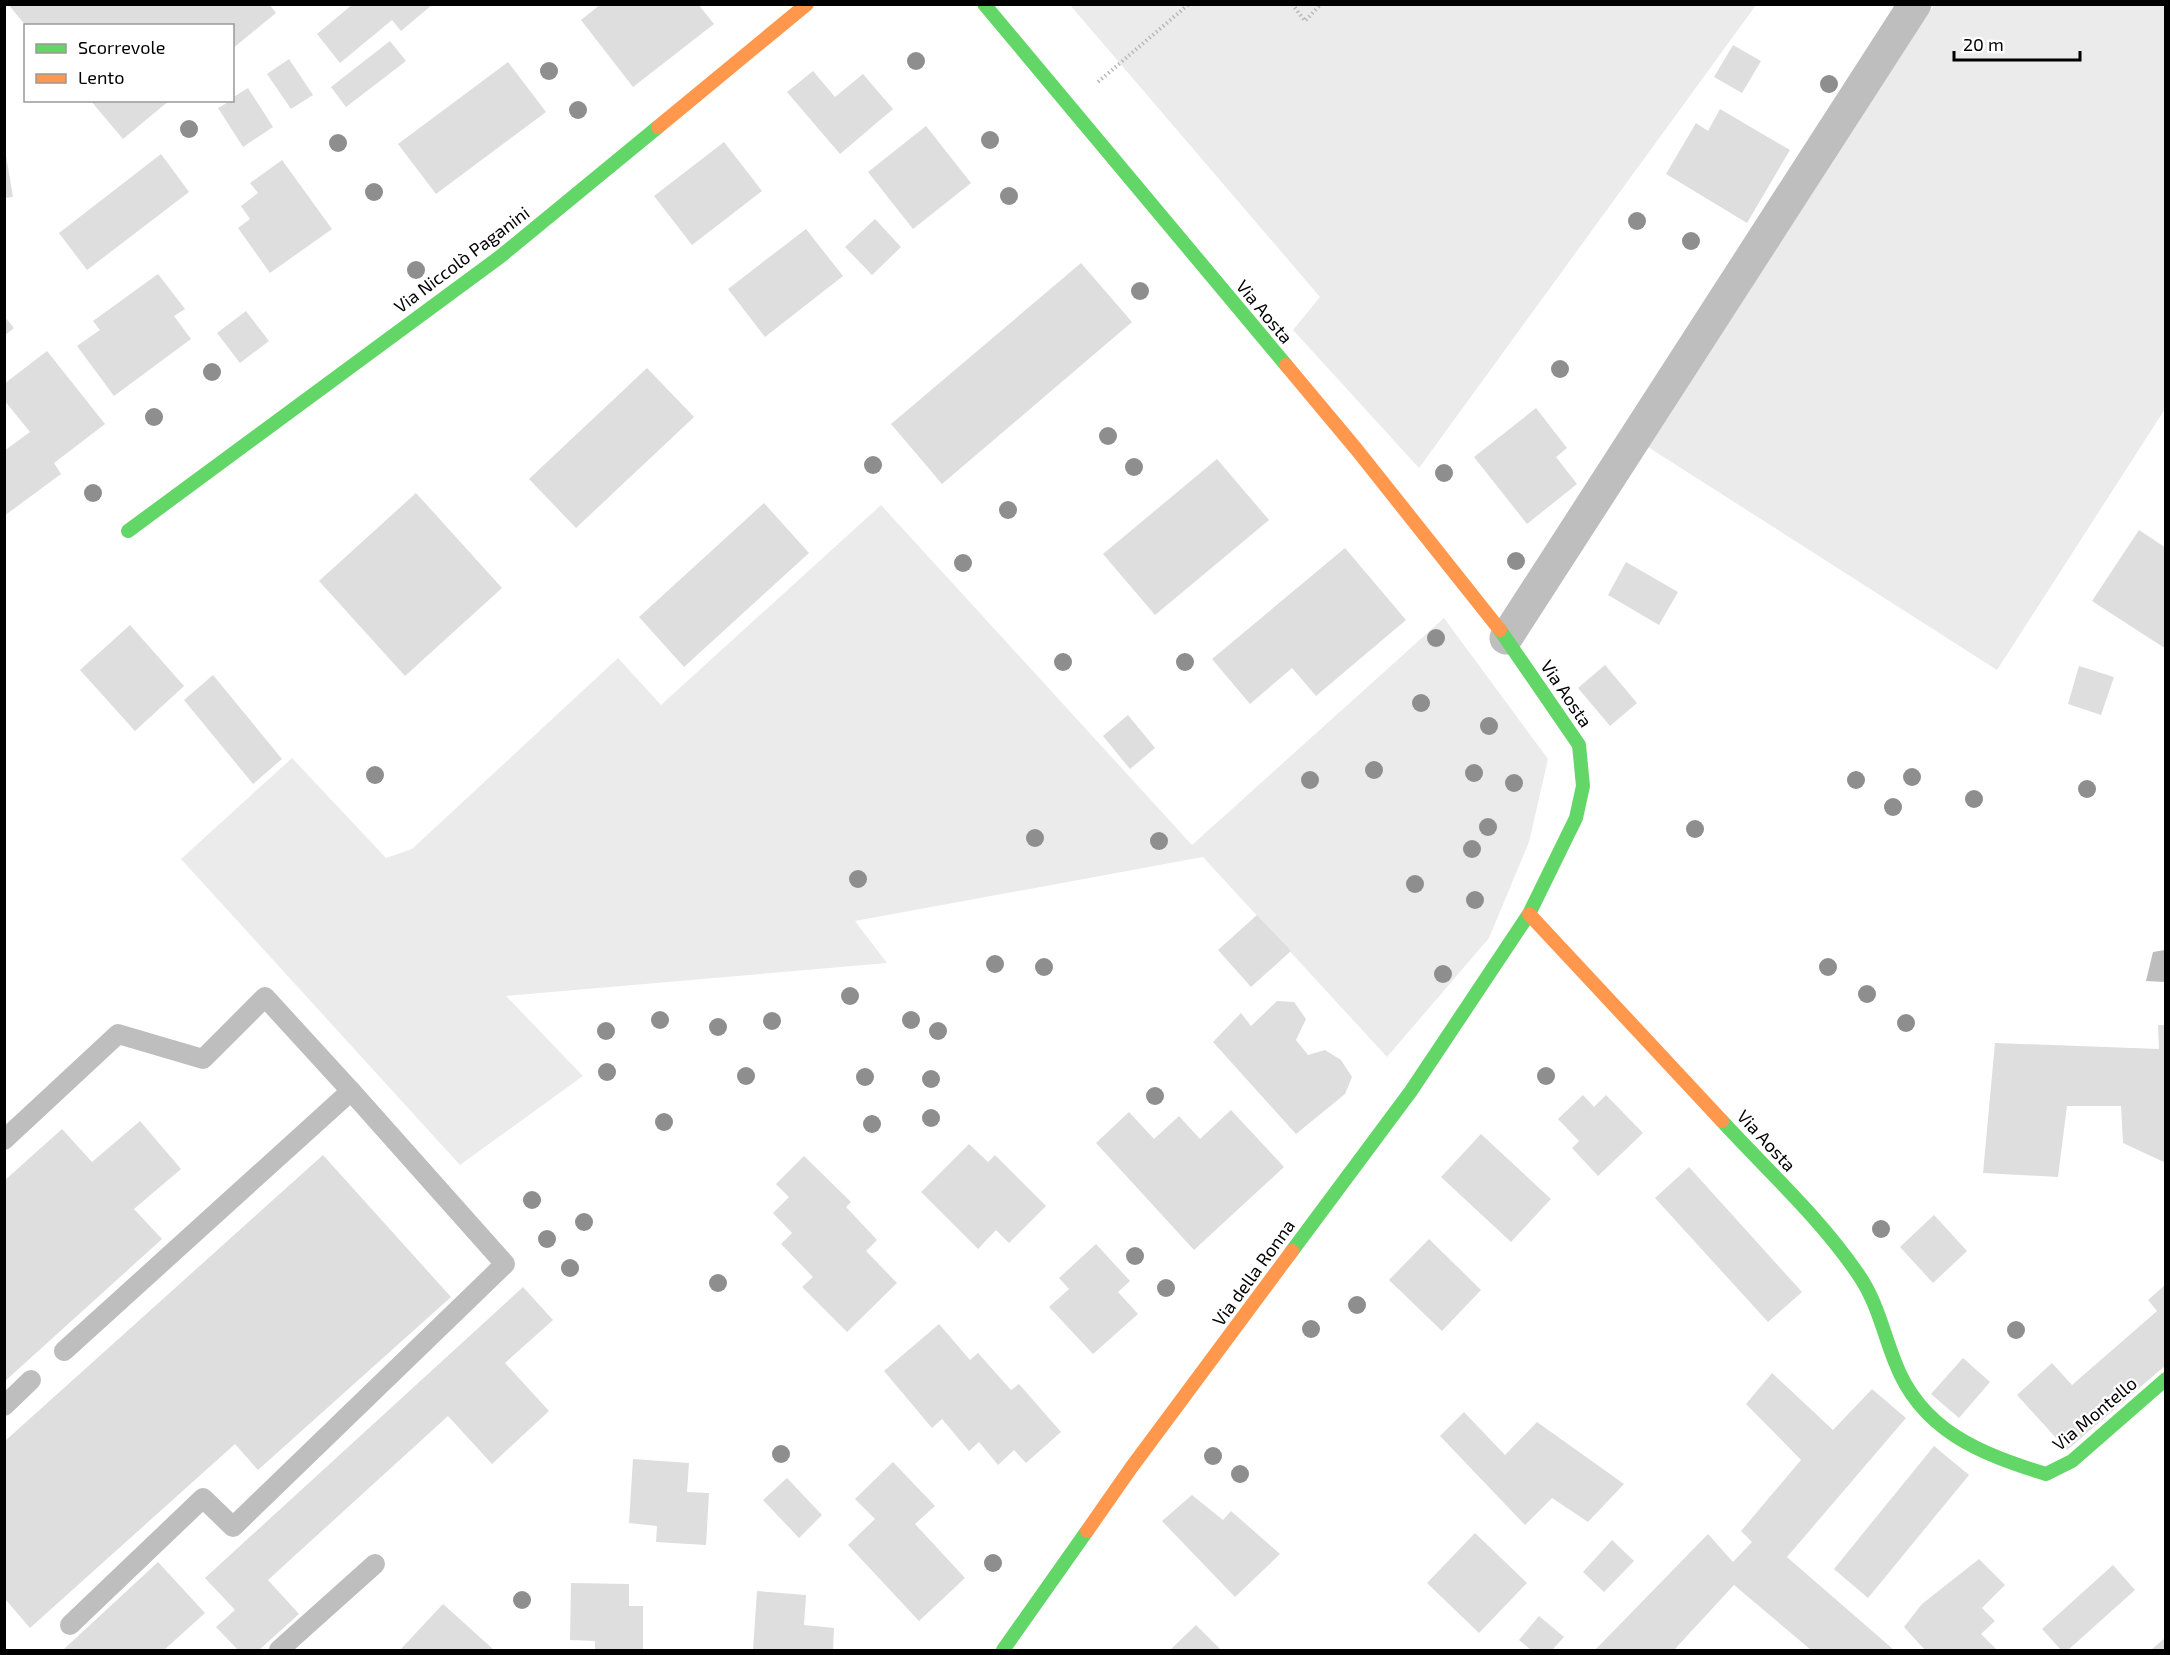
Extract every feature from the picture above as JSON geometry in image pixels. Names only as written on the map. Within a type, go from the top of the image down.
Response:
[{"type":"street","name":"Via Niccolò Paganini","points":[[129,531],[501,256],[807,4]]},
{"type":"street","name":"Via Aosta","points":[[984,4],[1358,450],[1506,638],[1579,745],[1583,786],[1576,818],[1529,914],[1838,1245],[1870,1294],[1899,1374],[1916,1401],[1948,1432],[2007,1462],[2046,1474]]},
{"type":"street","points":[[1506,638],[1915,4]]},
{"type":"street","name":"Via della Ronna","points":[[1010,1648],[1131,1468],[1411,1091],[1529,914]]},
{"type":"street","name":"Via Montello","points":[[2046,1474],[2072,1461],[2166,1379]]},
{"type":"lane","points":[[4,1140],[118,1034],[202,1059],[265,997],[505,1264],[233,1527],[203,1498],[70,1625]]},
{"type":"lane","points":[[64,1351],[351,1091]]},
{"type":"lane","points":[[4,1406],[32,1380]]},
{"type":"lane","points":[[279,1650],[375,1564]]},
{"type":"path","points":[[1069,108],[1189,4]]},
{"type":"path","points":[[1292,4],[1305,21],[1321,4]]},
{"type":"shaded area","points":[[1070,5],[1756,5],[1419,468],[1293,330],[1320,297]]},
{"type":"shaded area","points":[[1934,5],[2165,5],[2165,409],[1997,670],[1648,447]]},
{"type":"shaded area","points":[[881,505],[1192,845],[1444,618],[1548,759],[1529,842],[1489,938],[1387,1057],[1203,857],[855,921],[887,963],[506,996],[583,1076],[460,1165],[181,859],[292,758],[386,858],[412,849],[618,658],[661,705]]},
{"type":"shaded area","points":[[2165,950],[2165,982],[2146,981],[2153,952]]},
{"type":"building","points":[[8,4],[269,4],[276,13],[234,47],[234,24],[24,24]]},
{"type":"building","points":[[353,4],[433,4],[401,31],[392,20],[340,63],[317,34]]},
{"type":"building","points":[[601,4],[698,4],[714,24],[633,87],[581,20]]},
{"type":"building","points":[[390,41],[406,61],[346,107],[331,87]]},
{"type":"building","points":[[1733,45],[1761,61],[1742,93],[1714,77]]},
{"type":"building","points":[[289,59],[313,95],[291,109],[267,74]]},
{"type":"building","points":[[508,62],[546,112],[436,194],[398,144]]},
{"type":"building","points":[[813,71],[835,97],[863,74],[893,109],[840,154],[787,92]]},
{"type":"building","points":[[248,88],[273,127],[243,147],[218,108],[228,102],[234,102],[234,97]]},
{"type":"building","points":[[92,102],[168,102],[123,139]]},
{"type":"building","points":[[1720,109],[1790,150],[1747,223],[1666,174],[1696,123],[1708,131]]},
{"type":"building","points":[[926,126],[971,183],[913,229],[868,172]]},
{"type":"building","points":[[724,142],[762,191],[692,245],[654,196]]},
{"type":"building","points":[[4,144],[13,197],[4,198]]},
{"type":"building","points":[[161,154],[189,192],[87,270],[59,233]]},
{"type":"building","points":[[282,160],[332,229],[270,273],[238,228],[250,219],[241,206],[258,193],[250,183]]},
{"type":"building","points":[[875,219],[901,247],[872,275],[845,247]]},
{"type":"building","points":[[806,229],[843,276],[765,337],[728,289]]},
{"type":"building","points":[[1081,263],[1132,322],[942,484],[891,424]]},
{"type":"building","points":[[158,274],[185,309],[174,316],[191,339],[114,396],[77,346],[100,330],[93,321]]},
{"type":"building","points":[[246,311],[269,341],[240,363],[217,333]]},
{"type":"building","points":[[4,316],[14,328],[4,336]]},
{"type":"building","points":[[47,351],[105,424],[54,463],[61,474],[4,516],[4,451],[30,432],[4,400],[4,384]]},
{"type":"building","points":[[647,368],[694,417],[576,528],[529,479]]},
{"type":"building","points":[[1536,408],[1567,448],[1556,457],[1577,484],[1527,524],[1474,457]]},
{"type":"building","points":[[1217,459],[1269,520],[1155,615],[1103,554]]},
{"type":"building","points":[[416,493],[502,588],[405,676],[319,581]]},
{"type":"building","points":[[764,503],[809,553],[684,667],[639,617]]},
{"type":"building","points":[[2139,530],[2166,548],[2166,649],[2092,601]]},
{"type":"building","points":[[1345,548],[1406,620],[1316,696],[1292,668],[1250,704],[1212,659]]},
{"type":"building","points":[[1626,562],[1678,592],[1659,625],[1608,595]]},
{"type":"building","points":[[130,625],[184,686],[135,731],[80,670]]},
{"type":"building","points":[[1605,665],[1637,703],[1610,726],[1578,688]]},
{"type":"building","points":[[2079,666],[2114,677],[2101,715],[2068,704]]},
{"type":"building","points":[[213,675],[282,759],[253,784],[184,700]]},
{"type":"building","points":[[1128,715],[1155,748],[1130,769],[1103,736]]},
{"type":"building","points":[[1257,915],[1291,951],[1251,987],[1218,950]]},
{"type":"building","points":[[1277,1001],[1294,1002],[1306,1019],[1296,1040],[1308,1055],[1325,1050],[1341,1060],[1352,1077],[1345,1094],[1296,1134],[1213,1042],[1241,1013],[1251,1026]]},
{"type":"building","points":[[2158,1025],[2166,1025],[2166,1163],[2123,1143],[2121,1106],[2067,1106],[2058,1177],[1983,1173],[1995,1043],[2159,1049]]},
{"type":"building","points":[[1583,1095],[1594,1107],[1606,1095],[1643,1133],[1598,1176],[1572,1148],[1579,1141],[1558,1119]]},
{"type":"building","points":[[1231,1110],[1284,1167],[1194,1250],[1096,1143],[1129,1112],[1154,1139],[1179,1116],[1200,1139]]},
{"type":"building","points":[[140,1121],[181,1169],[134,1209],[162,1239],[4,1382],[4,1181],[62,1129],[92,1162]]},
{"type":"building","points":[[1481,1134],[1551,1199],[1511,1242],[1441,1177]]},
{"type":"building","points":[[969,1144],[988,1162],[995,1155],[1046,1206],[1009,1243],[996,1230],[978,1249],[921,1192]]},
{"type":"building","points":[[323,1155],[451,1297],[258,1470],[235,1444],[30,1628],[5,1599],[5,1441]]},
{"type":"building","points":[[804,1156],[851,1202],[846,1207],[877,1240],[866,1251],[897,1283],[847,1332],[802,1287],[813,1277],[781,1244],[792,1233],[773,1213],[789,1197],[776,1184]]},
{"type":"building","points":[[1689,1167],[1802,1292],[1768,1322],[1655,1198]]},
{"type":"building","points":[[1934,1215],[1967,1251],[1933,1283],[1900,1247]]},
{"type":"building","points":[[1429,1239],[1481,1290],[1442,1331],[1389,1280]]},
{"type":"building","points":[[1096,1244],[1130,1281],[1118,1292],[1138,1314],[1093,1354],[1049,1307],[1069,1289],[1059,1278]]},
{"type":"building","points":[[2166,1284],[2166,1365],[2067,1450],[2017,1395],[2052,1363],[2072,1385],[2157,1311],[2148,1300]]},
{"type":"building","points":[[523,1287],[553,1320],[505,1363],[549,1411],[492,1464],[448,1416],[268,1580],[299,1614],[259,1650],[238,1650],[216,1627],[235,1610],[205,1578]]},
{"type":"building","points":[[939,1324],[970,1360],[978,1353],[1011,1390],[1019,1384],[1061,1432],[1026,1463],[1014,1450],[998,1465],[979,1442],[969,1451],[942,1419],[932,1428],[884,1371]]},
{"type":"building","points":[[1963,1358],[1990,1382],[1959,1418],[1931,1394]]},
{"type":"building","points":[[1772,1373],[1833,1430],[1872,1389],[1906,1418],[1787,1557],[1894,1650],[1811,1650],[1734,1585],[1674,1650],[1595,1650],[1708,1534],[1733,1562],[1752,1542],[1741,1531],[1801,1460],[1746,1404]]},
{"type":"building","points":[[1464,1412],[1505,1455],[1537,1422],[1624,1484],[1588,1522],[1552,1498],[1525,1525],[1440,1436]]},
{"type":"building","points":[[1934,1446],[1969,1475],[1868,1598],[1834,1569]]},
{"type":"building","points":[[633,1459],[689,1463],[687,1492],[709,1493],[706,1545],[656,1542],[657,1526],[629,1523]]},
{"type":"building","points":[[893,1462],[935,1506],[915,1524],[965,1578],[919,1621],[848,1545],[875,1519],[855,1499]]},
{"type":"building","points":[[787,1478],[822,1515],[799,1538],[763,1500]]},
{"type":"building","points":[[1192,1495],[1223,1520],[1231,1511],[1280,1554],[1235,1597],[1162,1521]]},
{"type":"building","points":[[1475,1533],[1527,1583],[1479,1633],[1427,1583]]},
{"type":"building","points":[[1612,1540],[1634,1561],[1604,1592],[1583,1572]]},
{"type":"building","points":[[1979,1559],[2005,1585],[1982,1608],[1995,1621],[1981,1634],[1997,1650],[1925,1650],[1904,1627],[1922,1604]]},
{"type":"building","points":[[158,1562],[205,1613],[164,1650],[63,1650]]},
{"type":"building","points":[[2113,1565],[2135,1590],[2068,1650],[2061,1650],[2042,1629]]},
{"type":"building","points":[[571,1583],[629,1584],[629,1606],[643,1606],[643,1650],[595,1650],[595,1641],[570,1640]]},
{"type":"building","points":[[757,1591],[806,1595],[804,1625],[834,1628],[833,1650],[753,1650]]},
{"type":"building","points":[[443,1604],[494,1650],[400,1650]]},
{"type":"building","points":[[1539,1616],[1564,1637],[1552,1650],[1531,1650],[1519,1640]]},
{"type":"building","points":[[1196,1625],[1221,1650],[1170,1650]]},
{"type":"building","points":[[2166,1637],[2166,1650],[2151,1650]]},
{"type":"traffic: fast","points":[[984,4],[1286,365]]},
{"type":"traffic: fast","points":[[128,531],[501,256],[658,127]]},
{"type":"traffic: fast","points":[[1292,1251],[1411,1091],[1529,914],[1576,818],[1583,786],[1579,745],[1500,630]]},
{"type":"traffic: fast","points":[[1722,1121],[1810,1214],[1843,1253],[1865,1284],[1906,1386],[1920,1406],[1956,1436],[1999,1458],[2046,1474],[2072,1461],[2166,1379]]},
{"type":"traffic: fast","points":[[1003,1650],[1087,1531]]},
{"type":"traffic: slow","points":[[658,127],[807,4]]},
{"type":"traffic: slow","points":[[1286,365],[1357,450],[1500,630]]},
{"type":"traffic: slow","points":[[1529,914],[1722,1121]]},
{"type":"traffic: slow","points":[[1087,1531],[1292,1251]]}]
